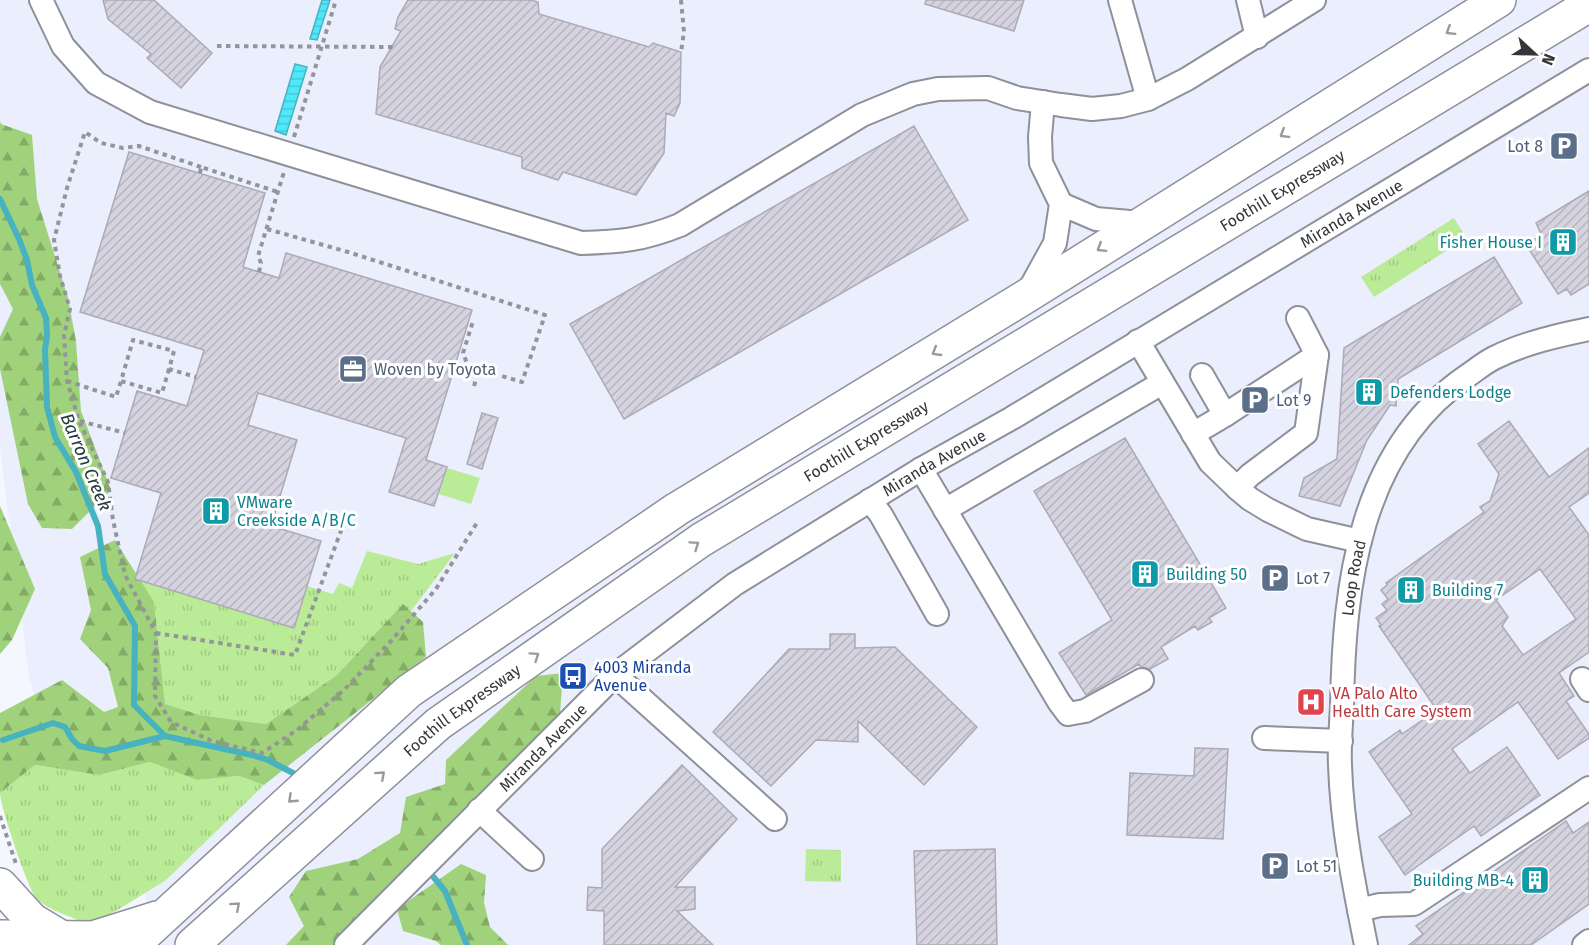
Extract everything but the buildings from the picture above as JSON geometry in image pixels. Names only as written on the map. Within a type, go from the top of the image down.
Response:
[{"type":"highway","points":[[133,945],[409,691],[677,509],[1025,297],[1499,0]]},
{"type":"highway","name":"Foothill Expressway","points":[[192,945],[438,724],[702,540],[1589,5]]},
{"type":"highway","points":[[0,885],[32,920],[63,939]]},
{"type":"highway","points":[[0,937],[93,939],[126,926],[165,916]]},
{"type":"street","points":[[40,0],[63,46],[96,83],[150,112],[361,174],[580,243],[626,242],[680,225],[852,120],[913,94],[938,89],[988,88],[1017,98],[1092,109],[1120,106],[1148,99],[1187,79],[1314,0]]},
{"type":"street","points":[[1120,0],[1148,99]]},
{"type":"street","points":[[1248,0],[1257,37]]},
{"type":"street","name":"Miranda Avenue","points":[[346,945],[615,675],[735,584],[921,469],[1012,418],[1589,70]]},
{"type":"street","points":[[1025,297],[1055,243],[1061,204],[1041,163],[1040,137],[1043,102]]},
{"type":"street","points":[[1061,204],[1095,219],[1141,223]]},
{"type":"street","points":[[1237,488],[1250,475],[1306,433],[1317,355],[1298,318]]},
{"type":"street","name":"Loop Road","points":[[1366,945],[1345,825],[1340,765],[1345,623],[1360,541],[1371,502],[1393,454],[1417,421],[1447,390],[1492,358],[1539,339],[1589,329]]},
{"type":"street","points":[[1138,341],[1210,462],[1237,488],[1259,505],[1307,528],[1360,541]]},
{"type":"street","points":[[1193,434],[1226,416],[1317,355]]},
{"type":"street","points":[[1202,375],[1226,416]]},
{"type":"street","points":[[945,510],[1162,383]]},
{"type":"street","points":[[921,469],[1068,714],[1085,711],[1142,680]]},
{"type":"street","points":[[870,500],[938,614]]},
{"type":"street","points":[[615,675],[775,819]]},
{"type":"street","points":[[1263,738],[1341,741]]},
{"type":"street","points":[[1359,910],[1380,905],[1414,904],[1589,788]]},
{"type":"street","points":[[479,810],[532,859]]},
{"type":"street","points":[[1584,945],[1589,942]]},
{"type":"path","points":[[293,141],[336,0]]},
{"type":"path","points":[[681,0],[684,32],[681,52]]},
{"type":"path","points":[[217,46],[393,46]]},
{"type":"path","points":[[278,192],[139,146],[123,148],[101,143],[85,132],[67,188],[54,240],[60,276],[70,309],[64,335],[67,381],[79,421],[108,482],[113,520],[125,574],[156,633],[154,696],[171,722],[212,741],[262,753],[297,730],[345,689],[391,641],[436,589],[478,521]]},
{"type":"path","points":[[259,272],[261,263],[258,256],[286,165]]},
{"type":"path","points":[[200,173],[201,167]]},
{"type":"path","points":[[267,229],[348,252],[545,315],[522,382],[468,366],[462,349],[473,321]]},
{"type":"path","points":[[67,381],[116,397],[133,340],[174,351],[162,393],[121,381]]},
{"type":"path","points":[[169,369],[196,377]]},
{"type":"path","points":[[474,386],[479,369]]},
{"type":"path","points":[[79,421],[125,433]]},
{"type":"path","points":[[156,633],[295,655],[342,528]]},
{"type":"shaded area","points":[[0,0],[1589,0],[1589,945],[153,945],[132,807],[59,780],[29,677],[0,448]]},
{"type":"green space","points":[[0,121],[1,124],[32,135],[37,199],[68,298],[76,341],[81,411],[111,490],[72,529],[42,528],[28,504],[0,369],[0,337],[13,309],[0,284]]},
{"type":"green space","points":[[1454,218],[1466,238],[1374,297],[1361,277]]},
{"type":"green space","points":[[447,468],[480,478],[471,504],[439,494]]},
{"type":"green space","points":[[0,506],[35,589],[12,640],[0,654]]},
{"type":"green space","points":[[115,540],[154,602],[165,704],[200,715],[266,724],[337,675],[403,604],[423,622],[426,657],[264,785],[239,776],[197,780],[150,762],[99,775],[35,765],[0,793],[0,713],[62,680],[104,712],[118,707],[108,668],[80,639],[91,610],[80,557]]},
{"type":"green space","points":[[367,551],[418,564],[455,553],[411,611],[403,605],[337,675],[266,724],[200,715],[165,704],[154,602],[135,579],[294,628],[307,586],[333,594],[339,583],[352,588]]},
{"type":"green space","points":[[563,673],[560,714],[333,945],[286,945],[304,926],[289,897],[306,871],[358,859],[400,833],[406,797],[445,784],[446,760],[536,676]]},
{"type":"green space","points":[[150,762],[197,780],[239,776],[264,785],[166,880],[116,911],[88,924],[42,903],[33,893],[28,881],[0,793],[35,765],[99,775]]},
{"type":"green space","points":[[806,849],[841,850],[841,882],[805,881]]},
{"type":"green space","points":[[461,864],[486,875],[484,903],[490,927],[508,945],[441,945],[436,941],[403,931],[397,909]]},
{"type":"water","points":[[322,0],[330,0],[317,40],[310,39]]},
{"type":"water","points":[[295,64],[307,67],[286,135],[275,131]]},
{"type":"waterway","name":"Barron Creek","points":[[0,199],[19,239],[27,260],[32,285],[46,318],[47,407],[55,437],[76,472],[98,526],[105,574],[135,626],[134,705],[165,736],[252,755],[268,760],[293,773]]},
{"type":"waterway","points":[[3,740],[53,723],[65,727],[79,746],[105,751],[165,736]]},
{"type":"waterway","name":"Barron Creek","points":[[431,874],[445,891],[467,945]]},
{"type":"place","name":"Lot 8","points":[[1564,146]]},
{"type":"place","name":"Fisher House I","points":[[1563,242]]},
{"type":"place","name":"Woven by Toyota","points":[[353,369]]},
{"type":"place","name":"Defenders Lodge","points":[[1369,392]]},
{"type":"place","name":"Lot 9","points":[[1255,400]]},
{"type":"place","name":"VMware Creekside A/B/C","points":[[216,511]]},
{"type":"place","name":"Building 50","points":[[1145,574]]},
{"type":"place","name":"Lot 7","points":[[1275,578]]},
{"type":"place","name":"Building 7","points":[[1411,590]]},
{"type":"place","name":"4003 Miranda Avenue","points":[[573,676]]},
{"type":"place","name":"VA Palo Alto Health Care System","points":[[1311,702]]},
{"type":"place","name":"Lot 51","points":[[1275,866]]},
{"type":"place","name":"Building MB-4","points":[[1535,880]]}]
